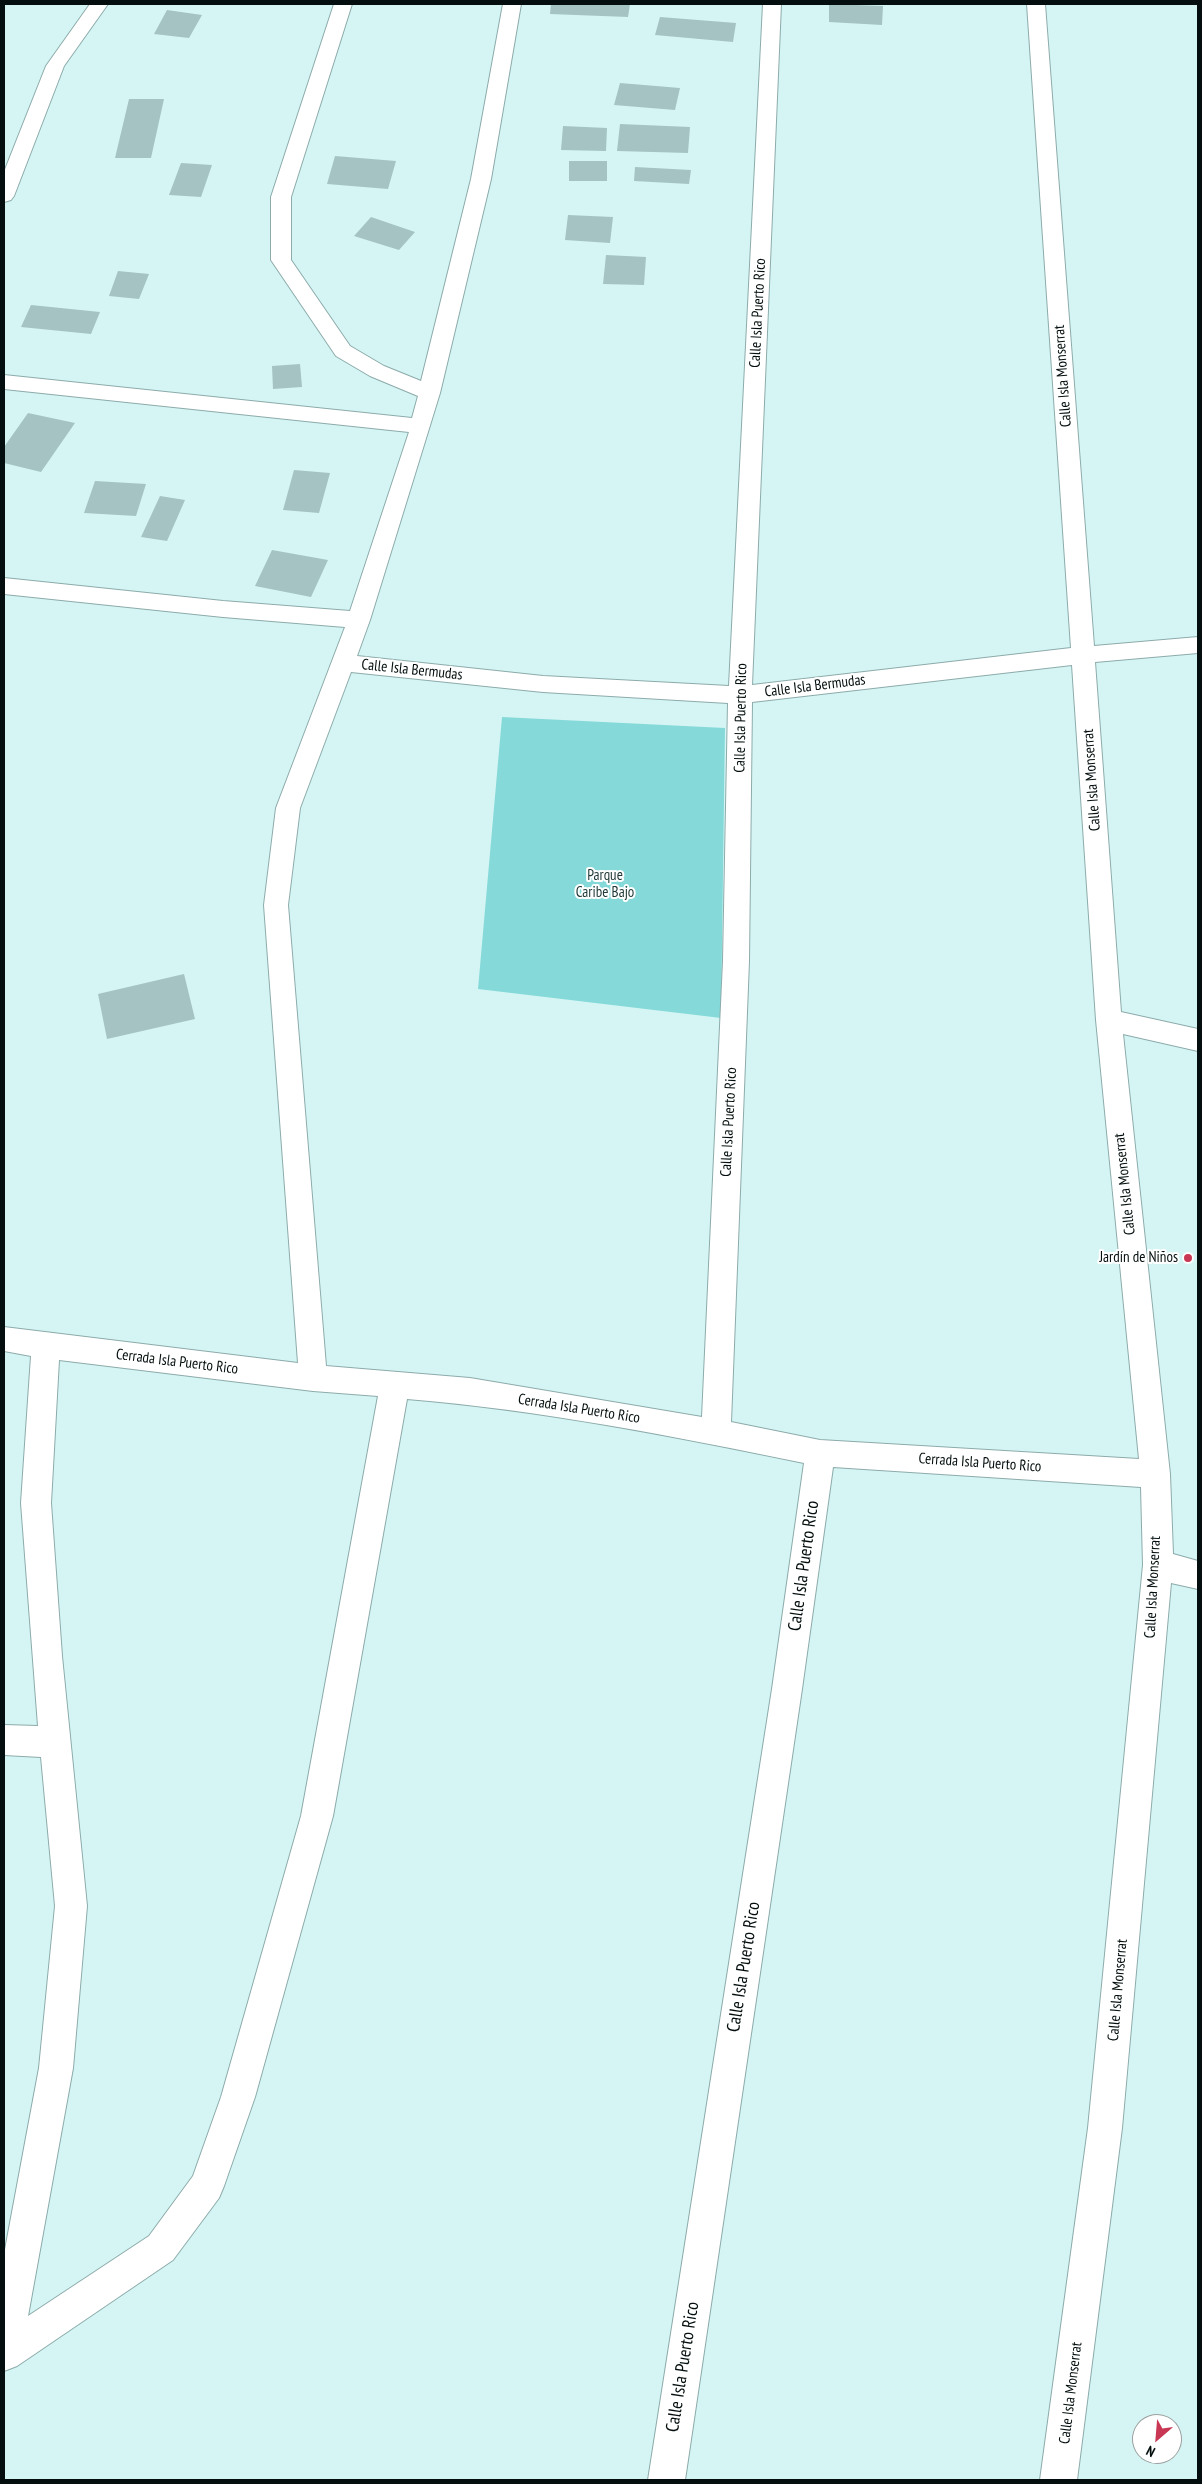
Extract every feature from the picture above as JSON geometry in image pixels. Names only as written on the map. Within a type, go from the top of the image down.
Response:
[{"type":"street","points":[[6,185],[55,66],[99,4]]},
{"type":"street","points":[[343,4],[281,197],[281,260],[343,351],[377,371],[430,393]]},
{"type":"street","points":[[314,1378],[276,905],[288,808],[359,620],[421,426],[481,179],[512,4]]},
{"type":"street","name":"Calle Isla Puerto Rico","points":[[716,1432],[736,962],[740,695],[772,4]]},
{"type":"street","name":"Calle Isla Monserrat","points":[[1036,4],[1109,1020],[1155,1474],[1158,1565],[1105,2128],[1059,2480]]},
{"type":"street","points":[[4,382],[421,426]]},
{"type":"street","points":[[4,586],[223,609],[359,620]]},
{"type":"street","name":"Calle Isla Bermudas","points":[[342,663],[543,684],[740,695],[1198,645]]},
{"type":"street","points":[[1109,1020],[1198,1040]]},
{"type":"street","name":"Cerrada Isla Puerto Rico","points":[[4,1339],[46,1346],[314,1378],[470,1391],[716,1432],[820,1453],[1155,1474]]},
{"type":"street","points":[[4,2351],[56,2068],[71,1906],[47,1656],[36,1503],[46,1346]]},
{"type":"street","points":[[4,2351],[161,2248],[207,2186],[238,2097],[317,1816],[395,1384]]},
{"type":"street","name":"Calle Isla Puerto Rico","points":[[666,2480],[787,1690],[820,1453]]},
{"type":"street","points":[[1158,1565],[1198,1575]]},
{"type":"street","points":[[4,1740],[56,1742]]},
{"type":"green space","name":"Parque Caribe Bajo","points":[[502,717],[725,728],[721,1018],[478,989]]},
{"type":"building","points":[[551,4],[630,4],[628,17],[550,14]]},
{"type":"building","points":[[829,4],[883,6],[882,25],[829,22]]},
{"type":"building","points":[[167,10],[202,15],[189,38],[154,34]]},
{"type":"building","points":[[660,17],[736,23],[733,42],[655,35]]},
{"type":"building","points":[[620,83],[680,88],[675,110],[614,105]]},
{"type":"building","points":[[129,99],[164,99],[151,158],[115,158]]},
{"type":"building","points":[[620,124],[690,127],[688,153],[617,151]]},
{"type":"building","points":[[563,126],[607,128],[606,151],[561,150]]},
{"type":"building","points":[[335,156],[396,161],[388,189],[327,184]]},
{"type":"building","points":[[569,161],[607,161],[607,181],[569,181]]},
{"type":"building","points":[[181,163],[212,165],[201,197],[169,195]]},
{"type":"building","points":[[635,167],[691,170],[689,184],[634,181]]},
{"type":"building","points":[[568,215],[613,217],[610,243],[565,240]]},
{"type":"building","points":[[371,217],[415,232],[399,250],[354,236]]},
{"type":"building","points":[[606,255],[646,257],[644,285],[603,284]]},
{"type":"building","points":[[118,271],[149,274],[139,299],[109,296]]},
{"type":"building","points":[[31,305],[100,312],[91,334],[21,327]]},
{"type":"building","points":[[300,364],[302,387],[273,389],[272,366]]},
{"type":"building","points":[[28,413],[75,423],[41,472],[4,463],[4,447]]},
{"type":"building","points":[[294,470],[330,473],[319,513],[283,510]]},
{"type":"building","points":[[95,481],[146,484],[136,516],[84,513]]},
{"type":"building","points":[[160,496],[185,500],[167,541],[141,537]]},
{"type":"building","points":[[272,550],[328,560],[311,597],[255,586]]},
{"type":"building","points":[[184,974],[195,1019],[107,1039],[98,994]]},
{"type":"place","name":"Jardín de Niños","points":[[1188,1258]]}]
